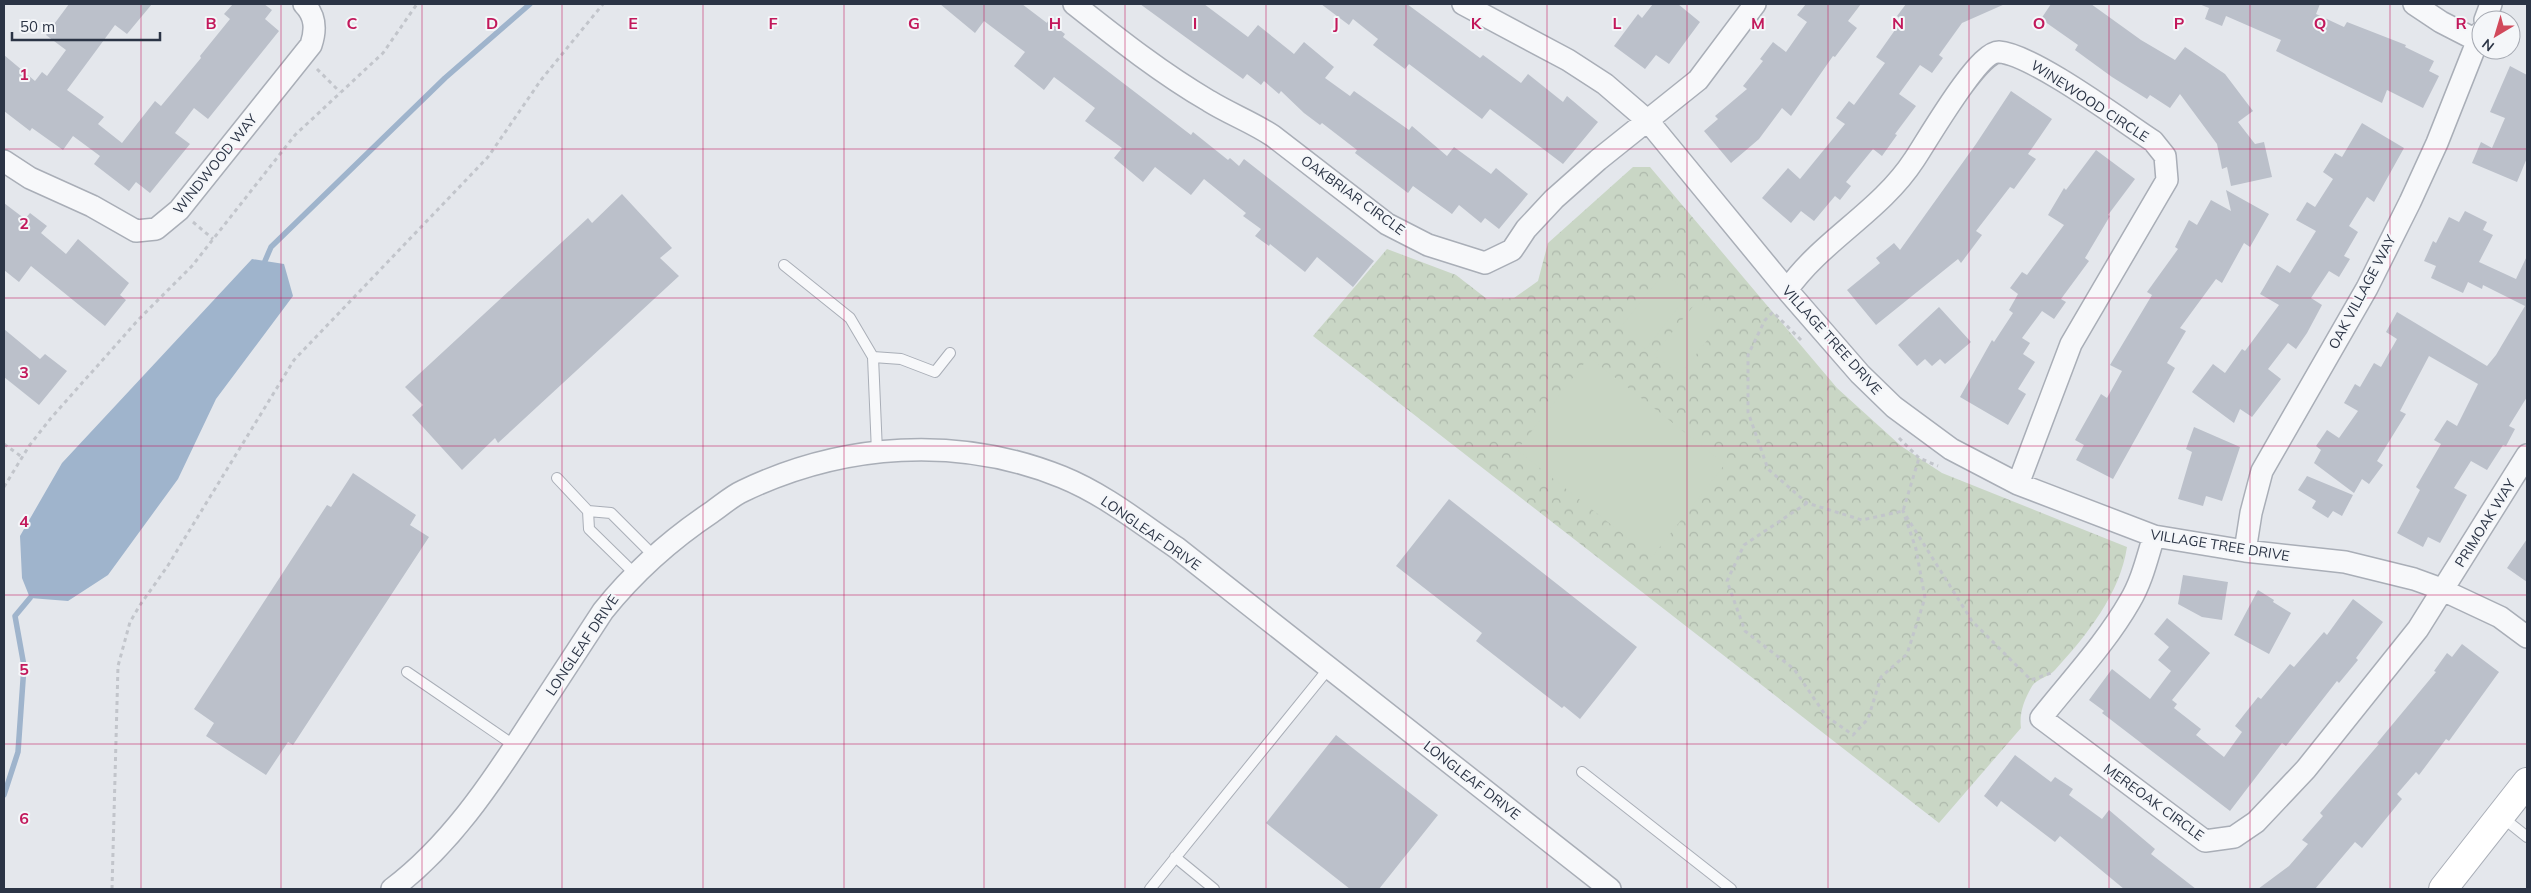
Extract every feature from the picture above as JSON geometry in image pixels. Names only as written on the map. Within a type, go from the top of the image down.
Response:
[{"type":"main road","points":[[2443,889],[2502,817],[2527,782]]},
{"type":"street","name":"WINDWOOD WAY","points":[[4,161],[30,178],[92,206],[136,231],[156,229],[179,210],[311,45],[315,33],[311,11],[304,4]]},
{"type":"street","name":"OAKBRIAR CIRCLE","points":[[1074,4],[1138,54],[1192,91],[1254,123],[1273,136],[1387,224],[1428,245],[1485,263],[1512,250],[1526,229],[1544,208],[1598,160],[1698,80],[1755,4]]},
{"type":"street","name":"VILLAGE TREE DRIVE","points":[[1464,4],[1568,60],[1605,84],[1648,121],[1786,290],[1860,374],[1894,407],[1951,449],[2018,484],[2154,536],[2245,551],[2368,566],[2414,579],[2500,618],[2527,637]]},
{"type":"street","points":[[2414,4],[2441,22],[2471,33]]},
{"type":"street","name":"WINEWOOD CIRCLE","points":[[1786,290],[1802,268],[1896,185],[1964,82],[1984,58],[1998,52],[2027,59],[2153,141],[2166,156],[2167,180],[2071,344],[2018,484]]},
{"type":"street","name":"OAK VILLAGE WAY","points":[[2245,551],[2253,506],[2262,471],[2367,288],[2429,160],[2471,56]]},
{"type":"street","name":"LONGLEAF DRIVE","points":[[392,889],[409,876],[448,837],[480,798],[604,611],[635,574],[678,534],[741,492],[806,465],[841,456],[877,452],[928,450],[983,456],[1062,477],[1107,500],[1177,548],[1610,889]]},
{"type":"street","name":"PRIMOAK WAY","points":[[2442,591],[2527,455]]},
{"type":"street","name":"MEREOAK CIRCLE","points":[[2154,536],[2141,580],[2131,601],[2041,718],[2205,842],[2234,837],[2256,822],[2306,769],[2418,629],[2442,591]]},
{"type":"lane","points":[[784,265],[850,318],[873,357],[877,452]]},
{"type":"lane","points":[[873,357],[900,359],[936,372],[950,353]]},
{"type":"lane","points":[[557,478],[588,511],[589,529],[635,574]]},
{"type":"lane","points":[[588,511],[611,513],[654,556]]},
{"type":"lane","points":[[1150,889],[1329,668]]},
{"type":"lane","points":[[407,672],[515,746]]},
{"type":"lane","points":[[1582,772],[1731,889]]},
{"type":"lane","points":[[2502,817],[2527,837]]},
{"type":"lane","points":[[1175,857],[1214,889]]},
{"type":"path","points":[[4,486],[22,457],[51,418],[139,319],[192,266],[295,135],[383,53],[417,4]]},
{"type":"path","points":[[112,889],[118,666],[130,622],[140,604],[167,567],[294,360],[488,157],[541,80],[603,4]]},
{"type":"path","points":[[303,54],[340,92]]},
{"type":"path","points":[[179,210],[214,239]]},
{"type":"path","points":[[1808,347],[1773,312],[1765,320],[1748,355],[1748,412],[1768,469],[1806,503],[1862,520],[1903,511]]},
{"type":"path","points":[[1898,437],[1919,458],[1946,469]]},
{"type":"path","points":[[4,444],[22,457]]},
{"type":"path","points":[[1806,503],[1744,545],[1727,581],[1746,631],[1794,670],[1826,716],[1853,735],[1868,719],[1881,677],[1907,654],[1925,598],[1916,549],[1903,511],[1919,458]]},
{"type":"path","points":[[1903,511],[1972,621],[2031,680],[2054,672]]},
{"type":"green space","points":[[1633,167],[1650,167],[1837,388],[1901,446],[1942,473],[2127,547],[2123,564],[2110,597],[2090,628],[2055,670],[2033,685],[2023,707],[2021,728],[1939,823],[1313,336],[1387,249],[1456,275],[1487,299],[1514,298],[1538,281],[1548,243]]},
{"type":"green space","points":[[1664,273],[1689,293],[1646,349],[1620,328]]},
{"type":"green space","points":[[1698,300],[1723,320],[1680,375],[1654,355]]},
{"type":"green space","points":[[1589,357],[1725,464],[1652,557],[1517,450]]},
{"type":"water","points":[[252,259],[284,264],[293,296],[216,399],[178,479],[108,575],[68,601],[30,598],[22,578],[20,536],[62,463]]},
{"type":"building","points":[[69,4],[152,4],[127,34],[115,25],[67,90],[104,117],[98,124],[122,143],[155,101],[161,106],[201,58],[200,56],[230,19],[224,14],[233,4],[264,4],[272,10],[265,19],[279,31],[208,119],[194,108],[175,133],[190,144],[150,193],[136,182],[129,191],[94,164],[100,156],[73,136],[63,150],[32,128],[30,131],[4,111],[4,55],[35,81],[42,72],[47,76],[66,50],[46,35]]},
{"type":"building","points":[[940,4],[1022,4],[1065,34],[1063,37],[1191,135],[1193,132],[1228,160],[1230,158],[1239,166],[1244,159],[1374,261],[1353,287],[1317,257],[1305,272],[1270,244],[1269,246],[1255,236],[1261,229],[1243,216],[1246,213],[1204,179],[1191,195],[1155,167],[1143,182],[1114,158],[1122,148],[1085,121],[1095,108],[1054,77],[1044,90],[1014,66],[1025,52],[984,21],[975,33]]},
{"type":"building","points":[[1140,4],[1204,4],[1248,37],[1258,25],[1294,54],[1304,42],[1334,67],[1325,78],[1350,96],[1354,91],[1409,130],[1412,126],[1447,156],[1454,147],[1491,174],[1496,168],[1528,194],[1499,229],[1485,218],[1481,223],[1459,205],[1452,214],[1413,186],[1408,193],[1355,153],[1357,150],[1322,123],[1320,125],[1304,113],[1281,91],[1279,94],[1264,81],[1261,85],[1247,74],[1243,79]]},
{"type":"building","points":[[1321,4],[1407,4],[1480,58],[1483,55],[1521,83],[1528,74],[1563,102],[1567,96],[1598,122],[1563,164],[1490,109],[1482,119],[1409,64],[1405,69],[1373,45],[1378,39],[1353,19],[1349,25]]},
{"type":"building","points":[[1653,4],[1678,4],[1700,22],[1669,64],[1656,55],[1645,69],[1614,46],[1638,14],[1642,18]]},
{"type":"building","points":[[1806,4],[1861,4],[1848,21],[1857,28],[1835,57],[1833,56],[1791,116],[1782,108],[1759,139],[1731,163],[1704,131],[1718,119],[1715,116],[1747,89],[1743,86],[1763,61],[1760,59],[1773,42],[1786,52],[1807,22],[1797,15]]},
{"type":"building","points":[[1906,4],[2005,4],[1962,23],[1939,55],[1943,58],[1932,73],[1920,65],[1899,94],[1916,106],[1895,134],[1897,135],[1882,156],[1873,149],[1846,182],[1851,186],[1840,200],[1835,196],[1814,221],[1801,211],[1791,223],[1762,198],[1788,168],[1800,179],[1845,124],[1836,118],[1849,101],[1854,105],[1885,63],[1876,57],[1902,20],[1897,16]]},
{"type":"building","points":[[2051,4],[2091,4],[2141,40],[2175,60],[2185,47],[2225,74],[2253,111],[2238,122],[2255,144],[2264,142],[2272,177],[2231,186],[2227,167],[2222,169],[2217,144],[2180,94],[2170,108],[2150,95],[2147,99],[2112,77],[2075,50],[2078,45],[2041,19]]},
{"type":"building","points":[[2199,4],[2320,4],[2316,14],[2344,27],[2347,22],[2406,45],[2405,47],[2434,61],[2429,71],[2439,76],[2423,108],[2387,90],[2382,103],[2276,51],[2281,40],[2226,16],[2222,26],[2205,19],[2209,8]]},
{"type":"building","points":[[2510,66],[2527,75],[2527,158],[2517,182],[2472,163],[2481,142],[2492,148],[2505,118],[2490,112]]},
{"type":"building","points":[[2011,91],[2052,119],[2028,154],[2036,159],[2014,189],[2010,187],[1976,231],[1982,235],[1961,263],[1958,259],[1876,325],[1847,290],[1880,263],[1876,258],[1894,243],[1900,250],[1976,144]]},
{"type":"building","points":[[2362,123],[2404,148],[2374,202],[2367,197],[2349,226],[2358,232],[2344,256],[2350,259],[2339,277],[2329,271],[2311,298],[2322,305],[2307,333],[2296,349],[2288,343],[2268,369],[2281,379],[2252,417],[2240,409],[2234,423],[2192,392],[2213,364],[2225,373],[2242,349],[2245,351],[2279,305],[2260,294],[2277,265],[2290,273],[2316,231],[2296,220],[2307,202],[2315,207],[2333,179],[2323,172],[2335,153],[2342,157]]},
{"type":"building","points":[[2096,150],[2135,179],[2108,215],[2110,216],[2085,258],[2089,261],[2061,299],[2066,302],[2054,319],[2042,311],[2022,338],[2030,343],[2023,354],[2035,362],[2018,389],[2026,394],[2008,425],[1960,397],[1992,340],[1994,342],[2013,313],[2009,310],[2018,294],[2010,288],[2022,272],[2027,275],[2064,225],[2048,215],[2064,188],[2066,190]]},
{"type":"building","points":[[2226,190],[2269,214],[2250,247],[2244,243],[2222,283],[2216,279],[2180,328],[2186,331],[2167,363],[2175,368],[2113,479],[2076,460],[2084,445],[2075,440],[2101,394],[2107,398],[2122,371],[2110,365],[2152,295],[2147,292],[2178,249],[2175,247],[2189,220],[2197,225],[2211,200],[2231,211]]},
{"type":"building","points":[[622,194],[672,248],[660,258],[679,276],[498,443],[495,438],[462,470],[412,415],[423,405],[405,387],[588,218],[592,223]]},
{"type":"building","points":[[4,203],[25,219],[30,213],[47,226],[41,233],[66,254],[78,239],[129,283],[120,295],[126,300],[105,326],[31,266],[19,282],[4,270]]},
{"type":"building","points":[[2465,211],[2487,222],[2483,230],[2493,235],[2479,262],[2516,279],[2527,256],[2527,397],[2509,426],[2515,429],[2506,446],[2503,445],[2487,470],[2471,461],[2454,488],[2467,495],[2440,543],[2428,537],[2423,547],[2397,533],[2420,490],[2416,487],[2441,444],[2434,440],[2447,420],[2457,426],[2478,384],[2429,356],[2400,411],[2406,414],[2377,461],[2383,465],[2369,484],[2362,479],[2354,493],[2314,463],[2321,450],[2316,446],[2327,430],[2339,438],[2358,411],[2344,403],[2355,384],[2360,387],[2374,363],[2381,367],[2397,339],[2386,332],[2397,312],[2487,366],[2496,355],[2525,306],[2483,285],[2482,289],[2468,282],[2463,293],[2431,278],[2436,266],[2424,261],[2433,241],[2436,243],[2449,217],[2459,222]]},
{"type":"building","points":[[1939,307],[1971,342],[1945,364],[1940,359],[1932,366],[1925,359],[1917,366],[1898,345]]},
{"type":"building","points":[[4,329],[40,359],[45,354],[67,371],[39,405],[4,377]]},
{"type":"building","points":[[2194,427],[2240,447],[2222,501],[2206,496],[2203,506],[2178,499],[2192,452],[2186,449]]},
{"type":"building","points":[[353,473],[416,515],[410,525],[429,537],[293,745],[288,742],[266,775],[206,736],[214,723],[194,709],[327,505],[331,507]]},
{"type":"building","points":[[2307,476],[2353,495],[2342,516],[2333,511],[2328,518],[2312,508],[2316,501],[2298,490]]},
{"type":"building","points":[[1449,499],[1637,647],[1580,719],[1564,706],[1562,708],[1476,641],[1482,633],[1396,566]]},
{"type":"building","points":[[2527,539],[2527,582],[2507,568]]},
{"type":"building","points":[[2183,575],[2228,582],[2222,620],[2202,617],[2178,604]]},
{"type":"building","points":[[2258,590],[2291,613],[2269,654],[2234,635]]},
{"type":"building","points":[[2353,599],[2383,622],[2356,658],[2358,660],[2339,683],[2337,681],[2286,746],[2282,743],[2230,811],[2102,713],[2104,711],[2089,700],[2112,669],[2150,699],[2171,671],[2158,660],[2169,647],[2154,634],[2167,618],[2210,653],[2172,700],[2177,704],[2174,708],[2201,729],[2196,735],[2224,757],[2242,732],[2235,726],[2258,697],[2261,699],[2290,664],[2294,667],[2324,632],[2327,635]]},
{"type":"building","points":[[2462,644],[2499,672],[2449,741],[2446,739],[2419,775],[2416,772],[2397,794],[2402,799],[2362,848],[2355,842],[2315,889],[2258,889],[2289,866],[2308,844],[2302,840],[2323,816],[2320,813],[2379,744],[2377,743],[2436,672],[2434,671],[2447,653],[2452,657]]},
{"type":"building","points":[[1336,735],[1438,815],[1379,889],[1350,889],[1266,823]]},
{"type":"building","points":[[2015,755],[2051,782],[2055,777],[2073,789],[2069,795],[2102,819],[2109,810],[2155,849],[2151,854],[2196,889],[2124,889],[2060,836],[2055,842],[2001,801],[1997,807],[1984,796]]},
{"type":"waterway","points":[[265,261],[271,247],[445,78],[530,4]]},
{"type":"waterway","points":[[4,795],[18,752],[24,666],[15,616],[30,598]]}]
